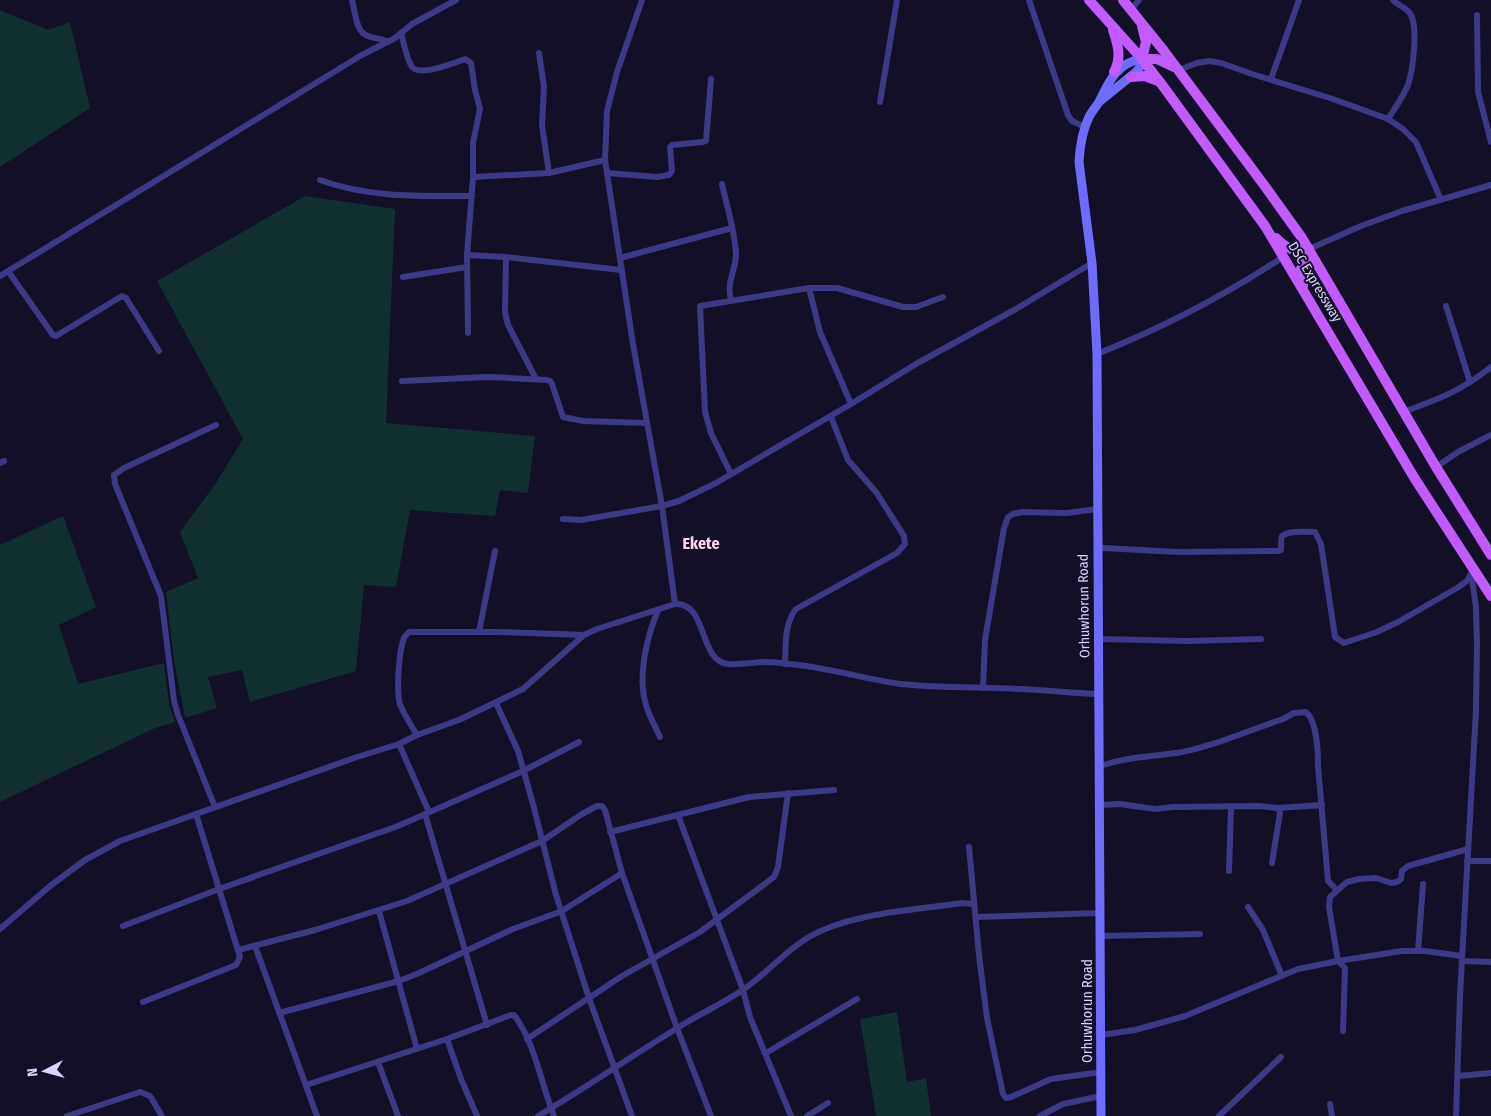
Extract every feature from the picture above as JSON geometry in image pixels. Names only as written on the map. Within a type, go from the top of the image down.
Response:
[{"type":"main road","name":"DSC Expressway","points":[[1089,0],[1160,82],[1265,226],[1415,479],[1491,596]]},
{"type":"main road","name":"DSC Expressway","points":[[1122,0],[1139,19],[1264,185],[1308,249],[1403,412],[1491,555]]},
{"type":"main road","points":[[1139,19],[1146,42],[1142,59],[1157,59],[1178,70]]},
{"type":"main road","points":[[1111,24],[1119,54],[1118,67],[1114,72]]},
{"type":"main road","points":[[1131,77],[1145,76],[1160,82]]},
{"type":"main road","points":[[1265,226],[1286,247],[1296,251],[1308,249],[1301,269],[1304,292]]},
{"type":"street","points":[[352,0],[360,31],[365,36],[379,38],[388,42]]},
{"type":"street","points":[[0,276],[360,56],[388,42],[412,24],[456,0]]},
{"type":"street","points":[[642,0],[617,72],[607,111],[605,160],[621,270],[662,506],[675,604]]},
{"type":"street","points":[[880,102],[897,0]]},
{"type":"street","points":[[1029,0],[1068,115],[1072,121],[1084,127]]},
{"type":"street","points":[[1131,10],[1139,0]]},
{"type":"street","points":[[1271,80],[1299,0]]},
{"type":"street","points":[[1388,119],[1407,87],[1411,74],[1414,38],[1414,24],[1411,15],[1407,9],[1393,0]]},
{"type":"street","points":[[1477,15],[1478,92],[1491,142]]},
{"type":"street","points":[[401,33],[409,62],[413,69],[419,71],[440,68],[465,59],[472,63],[475,90],[480,109],[473,143],[472,196],[467,255],[468,333]]},
{"type":"street","points":[[539,53],[544,87],[542,125],[550,173]]},
{"type":"street","points":[[1142,59],[1140,67],[1131,77],[1099,102],[1114,72],[1135,60],[1142,59]]},
{"type":"street","points":[[1178,70],[1197,62],[1221,62],[1388,119],[1404,129],[1416,142],[1441,200]]},
{"type":"street","points":[[608,173],[657,177],[669,175],[672,171],[670,147],[672,145],[706,141],[711,79]]},
{"type":"street","name":"Orhuwhorun Road","points":[[1099,102],[1084,127],[1079,162],[1092,263],[1097,354],[1101,1116]]},
{"type":"street","points":[[473,177],[550,173],[605,160]]},
{"type":"street","points":[[320,180],[340,188],[372,193],[404,196],[472,196]]},
{"type":"street","points":[[722,184],[736,252],[736,264],[729,284],[731,300]]},
{"type":"street","points":[[1308,249],[1402,211],[1491,186]]},
{"type":"street","points":[[620,258],[732,228]]},
{"type":"street","points":[[467,255],[506,256],[621,270]]},
{"type":"street","points":[[506,256],[505,312],[508,325],[536,378]]},
{"type":"street","points":[[1097,354],[1146,334],[1194,310],[1283,257]]},
{"type":"street","points":[[563,519],[581,520],[662,506],[694,494],[831,416],[916,364],[1016,309],[1092,263]]},
{"type":"street","points":[[403,277],[467,268]]},
{"type":"street","points":[[8,271],[52,335],[56,336],[122,296],[126,298],[159,351]]},
{"type":"street","points":[[809,288],[820,332],[851,404]]},
{"type":"street","points":[[731,474],[711,433],[705,412],[700,306],[809,288],[837,288],[902,307],[916,307],[943,297]]},
{"type":"street","points":[[1446,306],[1470,382]]},
{"type":"street","points":[[1403,412],[1439,400],[1491,367]]},
{"type":"street","points":[[402,381],[488,377],[536,378],[550,381],[563,417],[583,421],[647,423]]},
{"type":"street","points":[[785,664],[787,628],[790,617],[796,609],[897,553],[905,544],[904,536],[876,492],[848,460],[831,416]]},
{"type":"street","points":[[216,425],[124,468],[114,475],[115,484],[161,596],[176,708],[216,807]]},
{"type":"street","points":[[1436,467],[1458,452],[1491,435]]},
{"type":"street","points":[[983,688],[985,640],[1004,528],[1008,517],[1022,512],[1045,514],[1097,509]]},
{"type":"street","points":[[1097,549],[1178,552],[1277,551],[1282,548],[1281,540],[1285,534],[1304,531],[1315,532],[1321,544],[1335,637],[1344,642],[1377,632],[1398,622],[1462,585],[1473,570]]},
{"type":"street","points":[[479,632],[495,551]]},
{"type":"street","points":[[1456,1116],[1460,995],[1476,710],[1476,635],[1473,570]]},
{"type":"street","points":[[0,929],[43,892],[85,860],[120,841],[357,757],[399,744],[417,735],[459,720],[523,689],[584,635],[675,604],[681,603],[692,612],[715,658],[726,664],[766,662],[820,667],[875,680],[934,687],[1098,694]]},
{"type":"street","points":[[658,610],[646,648],[644,686],[646,704],[660,737]]},
{"type":"street","points":[[417,735],[405,715],[400,702],[398,674],[404,637],[409,632],[584,635]]},
{"type":"street","points":[[1098,639],[1188,641],[1261,639]]},
{"type":"street","points":[[496,703],[518,751],[562,912],[589,998],[632,1116]]},
{"type":"street","points":[[1100,766],[1132,757],[1176,753],[1213,743],[1283,719],[1294,713],[1306,712],[1311,716],[1318,749],[1328,881],[1337,890]]},
{"type":"street","points":[[123,926],[355,842],[427,813],[524,771],[579,742]]},
{"type":"street","points":[[399,744],[427,813],[487,1025]]},
{"type":"street","points":[[610,832],[749,797],[834,790]]},
{"type":"street","points":[[528,1039],[622,976],[700,932],[774,877],[788,793]]},
{"type":"street","points":[[1100,805],[1120,804],[1155,809],[1172,807],[1259,806],[1278,808],[1322,805]]},
{"type":"street","points":[[238,950],[323,928],[406,901],[542,841],[582,814],[597,806],[602,806],[605,810],[622,872],[677,1028],[711,1116]]},
{"type":"street","points":[[1229,871],[1231,807]]},
{"type":"street","points":[[1272,864],[1280,813],[1278,808]]},
{"type":"street","points":[[143,1002],[236,965],[240,957],[196,814]]},
{"type":"street","points":[[678,815],[743,990],[748,1011],[791,1116]]},
{"type":"street","points":[[969,847],[987,1018],[1003,1094],[1006,1098],[1011,1097],[1051,1079],[1101,1072]]},
{"type":"street","points":[[1343,1031],[1345,968],[1338,960],[1328,902],[1330,897],[1347,882],[1370,878],[1391,883],[1397,882],[1401,879],[1402,871],[1408,866],[1468,850]]},
{"type":"street","points":[[1467,861],[1491,861]]},
{"type":"street","points":[[279,1013],[399,981],[446,962],[513,929],[562,912],[622,872]]},
{"type":"street","points":[[1418,951],[1423,884]]},
{"type":"street","points":[[538,1116],[677,1028],[743,990],[798,944],[821,931],[843,922],[908,910],[960,903],[974,904]]},
{"type":"street","points":[[1248,907],[1263,930],[1282,976]]},
{"type":"street","points":[[379,911],[417,1049]]},
{"type":"street","points":[[976,917],[1101,913]]},
{"type":"street","points":[[1101,936],[1200,934]]},
{"type":"street","points":[[255,946],[317,1116]]},
{"type":"street","points":[[1101,1035],[1134,1030],[1185,1016],[1298,968],[1338,960],[1402,951],[1418,951],[1491,962]]},
{"type":"street","points":[[766,1054],[857,999]]},
{"type":"street","points":[[306,1085],[448,1039],[511,1015],[514,1016],[528,1039],[554,1116]]},
{"type":"street","points":[[448,1039],[461,1079],[477,1116]]},
{"type":"street","points":[[1220,1116],[1282,1056]]},
{"type":"street","points":[[378,1062],[398,1116]]},
{"type":"street","points":[[1458,1076],[1491,1073]]},
{"type":"street","points":[[67,1116],[140,1092],[150,1096],[162,1116]]},
{"type":"street","points":[[1040,1116],[1063,1104],[1101,1096]]},
{"type":"street","points":[[807,1116],[828,1103]]},
{"type":"street","points":[[1330,1104],[1332,1116]]},
{"type":"green space","points":[[0,10],[48,30],[70,22],[90,108],[0,167]]},
{"type":"green space","points":[[305,196],[395,209],[386,423],[535,436],[528,493],[500,490],[495,516],[410,510],[396,587],[364,585],[356,671],[250,702],[242,670],[208,677],[217,708],[185,718],[174,661],[166,592],[198,578],[180,532],[216,483],[243,439],[157,281]]},
{"type":"green space","points":[[63,516],[96,607],[59,625],[78,684],[164,663],[169,704],[175,722],[155,728],[0,802],[0,545]]},
{"type":"green space","points":[[897,1012],[907,1082],[926,1078],[931,1116],[876,1116],[860,1019]]},
{"type":"district","name":"Ekete","points":[[701,543]]}]
